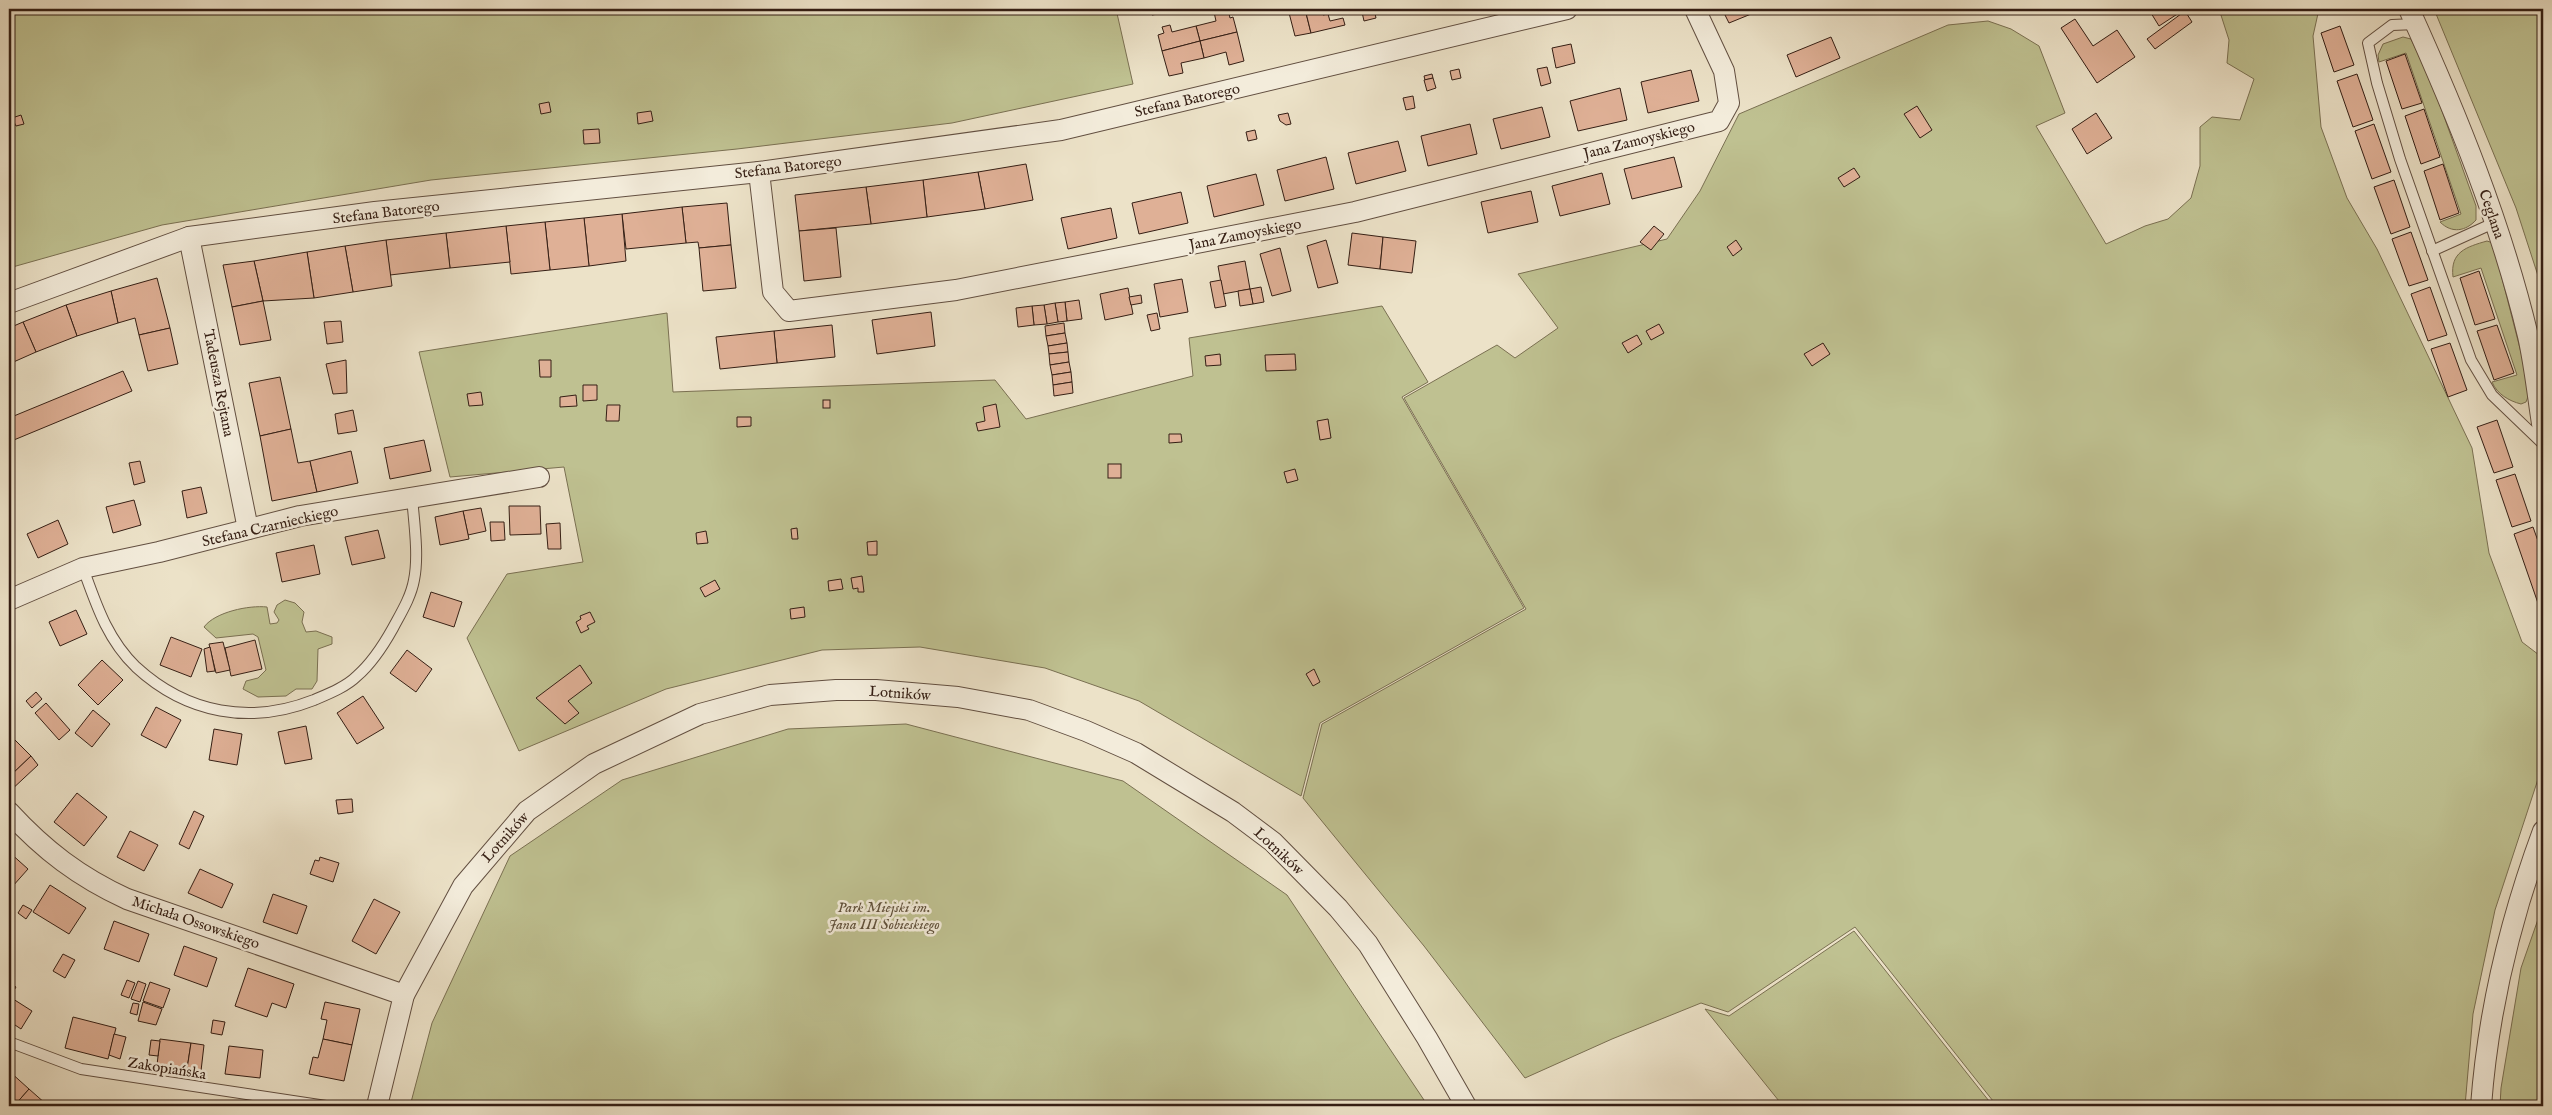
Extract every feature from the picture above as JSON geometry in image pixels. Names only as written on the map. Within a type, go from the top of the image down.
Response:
[{"type":"street","name":"Stefana Batorego","points":[[9,303],[189,237],[375,212],[759,172],[1061,130],[1567,9]]},
{"type":"street","name":"Jana Zamoyskiego","points":[[759,172],[772,292],[789,311],[956,290],[1355,212],[1719,121],[1729,103],[1724,71],[1695,9]]},
{"type":"street","name":"Ceglana","points":[[2413,16],[2460,125],[2496,222],[2528,338],[2543,430]]},
{"type":"street","name":"Tadeusza Rejtana","points":[[189,237],[248,529]]},
{"type":"street","name":"Stefana Czarnieckiego","points":[[9,600],[82,568],[159,552],[300,516],[539,477]]},
{"type":"street","name":"Lotników","points":[[377,1106],[404,995],[463,886],[527,811],[594,764],[700,714],[770,695],[836,690],[876,690],[958,697],[1029,710],[1086,731],[1136,753],[1233,812],[1273,842],[1338,908],[1368,944],[1427,1038],[1466,1106]]},
{"type":"street","name":"Michała Ossowskiego","points":[[9,812],[26,831],[68,868],[96,885],[127,898],[404,995]]},
{"type":"street","points":[[2482,1106],[2492,1014],[2513,922],[2538,855],[2543,831]]},
{"type":"lane","points":[[2413,16],[2392,25],[2368,43],[2377,83],[2400,159],[2471,360],[2492,396],[2543,444]]},
{"type":"lane","points":[[2432,251],[2496,222]]},
{"type":"lane","points":[[82,568],[104,626],[112,639],[136,666],[153,681],[196,704],[216,710],[253,714],[289,710],[326,695],[356,678],[374,658],[389,636],[403,610],[414,580],[415,537],[412,497]]},
{"type":"lane","name":"Zakopiańska","points":[[9,1042],[81,1069],[326,1106]]},
{"type":"green space","points":[[9,9],[1116,9],[1133,84],[952,123],[737,149],[431,180],[162,225],[9,268]]},
{"type":"green space","points":[[2219,9],[2319,9],[2313,36],[2321,127],[2347,198],[2377,249],[2472,448],[2489,553],[2522,642],[2543,658],[2543,764],[2495,910],[2473,1014],[2465,1106],[1997,1106],[1855,927],[1728,1012],[1701,1003],[1612,1039],[1525,1078],[1424,946],[1303,798],[1322,724],[1526,609],[1404,398],[1497,345],[1515,358],[1558,328],[1518,274],[1667,239],[1700,191],[1739,114],[1948,25],[1988,21],[2011,29],[2039,46],[2065,113],[2036,126],[2106,244],[2145,226],[2168,219],[2191,198],[2200,166],[2200,127],[2212,117],[2240,120],[2254,79],[2227,63],[2229,40]]},
{"type":"green space","points":[[2434,9],[2543,9],[2543,291],[2516,208]]},
{"type":"green space","points":[[2403,37],[2411,39],[2431,80],[2476,206],[2476,220],[2463,229],[2454,230],[2440,222],[2461,214],[2406,53],[2379,62],[2378,55],[2383,44]]},
{"type":"green space","points":[[2487,241],[2493,243],[2526,372],[2529,394],[2526,402],[2521,404],[2504,396],[2492,382],[2517,375],[2481,268],[2453,277],[2454,262],[2457,256],[2466,248]]},
{"type":"green space","points":[[1382,306],[1428,382],[1402,397],[1524,608],[1320,723],[1301,796],[1139,701],[1045,668],[920,647],[822,650],[666,689],[519,751],[467,638],[507,574],[583,562],[564,467],[450,477],[419,352],[667,313],[673,392],[995,380],[1026,419],[1193,376],[1189,338]]},
{"type":"green space","points":[[285,600],[295,603],[304,612],[302,622],[306,632],[316,631],[332,637],[332,644],[318,649],[317,681],[312,689],[296,689],[286,696],[258,697],[243,689],[246,681],[258,678],[266,670],[258,637],[253,634],[216,638],[204,627],[216,617],[242,608],[251,607],[267,607],[270,624],[277,623],[279,620],[274,612],[277,605]]},
{"type":"green space","name":"Park Miejski im. Jana III Sobieskiego","points":[[906,724],[1123,781],[1287,895],[1428,1106],[410,1106],[432,1023],[510,856],[622,780],[788,729]]},
{"type":"green space","points":[[2543,905],[2543,1106],[2500,1106],[2501,1088],[2521,968]]},
{"type":"green space","points":[[1854,931],[1994,1106],[1783,1106],[1705,1009],[1729,1016]]},
{"type":"building","points":[[1150,9],[1168,9],[1169,12],[1152,15]]},
{"type":"building","points":[[1228,9],[1230,18],[1233,17],[1237,32],[1200,41],[1196,26],[1216,21],[1214,12]]},
{"type":"building","points":[[1288,9],[1305,9],[1311,33],[1295,36]]},
{"type":"building","points":[[1305,9],[1321,9],[1323,15],[1328,14],[1330,21],[1343,18],[1345,25],[1311,33]]},
{"type":"building","points":[[1374,9],[1376,18],[1364,21],[1362,12]]},
{"type":"building","points":[[1385,9],[1400,9],[1401,11],[1386,14]]},
{"type":"building","points":[[1722,9],[1754,9],[1756,12],[1729,23]]},
{"type":"building","points":[[2157,9],[2180,9],[2182,11],[2159,26],[2151,13]]},
{"type":"building","points":[[2185,11],[2192,22],[2155,49],[2147,39]]},
{"type":"building","points":[[2075,19],[2093,46],[2117,30],[2135,57],[2097,83],[2061,28]]},
{"type":"building","points":[[1170,25],[1172,32],[1196,26],[1200,41],[1162,51],[1158,35],[1164,33],[1162,27]]},
{"type":"building","points":[[2340,26],[2354,65],[2334,72],[2321,33]]},
{"type":"building","points":[[1237,32],[1244,61],[1229,65],[1226,52],[1204,58],[1200,41]]},
{"type":"building","points":[[1831,37],[1840,58],[1796,77],[1787,55]]},
{"type":"building","points":[[1200,41],[1204,58],[1181,63],[1183,73],[1169,76],[1162,51]]},
{"type":"building","points":[[1571,44],[1575,63],[1556,68],[1552,48]]},
{"type":"building","points":[[2405,54],[2422,103],[2402,109],[2386,61]]},
{"type":"building","points":[[1547,67],[1551,83],[1541,86],[1537,69]]},
{"type":"building","points":[[1459,69],[1461,78],[1452,80],[1450,71]]},
{"type":"building","points":[[1691,70],[1699,101],[1648,113],[1641,82]]},
{"type":"building","points":[[1432,74],[1433,78],[1425,80],[1424,76]]},
{"type":"building","points":[[2357,74],[2373,120],[2353,127],[2337,81]]},
{"type":"building","points":[[1433,78],[1436,88],[1427,91],[1424,80]]},
{"type":"building","points":[[1620,88],[1627,120],[1578,131],[1570,101]]},
{"type":"building","points":[[1413,96],[1415,108],[1406,110],[1403,98]]},
{"type":"building","points":[[549,102],[551,112],[541,114],[539,104]]},
{"type":"building","points":[[1917,106],[1932,130],[1920,138],[1904,114]]},
{"type":"building","points":[[1542,107],[1550,137],[1501,149],[1493,119]]},
{"type":"building","points":[[2424,109],[2440,157],[2421,164],[2405,116]]},
{"type":"building","points":[[651,111],[653,121],[638,124],[637,113]]},
{"type":"building","points":[[1288,113],[1291,124],[1286,125],[1280,121],[1278,115]]},
{"type":"building","points":[[2096,113],[2112,138],[2087,154],[2072,129]]},
{"type":"building","points":[[21,115],[24,124],[16,126],[12,118]]},
{"type":"building","points":[[1470,124],[1477,154],[1428,166],[1421,136]]},
{"type":"building","points":[[2374,124],[2391,172],[2372,179],[2355,131]]},
{"type":"building","points":[[599,129],[600,143],[584,144],[583,130]]},
{"type":"building","points":[[1255,130],[1257,139],[1248,141],[1246,132]]},
{"type":"building","points":[[1398,141],[1406,171],[1356,184],[1348,153]]},
{"type":"building","points":[[1326,157],[1334,189],[1285,201],[1277,170]]},
{"type":"building","points":[[1674,157],[1682,187],[1632,199],[1624,169]]},
{"type":"building","points":[[1026,164],[1033,200],[985,209],[978,172]]},
{"type":"building","points":[[2443,164],[2459,213],[2440,220],[2424,171]]},
{"type":"building","points":[[1854,168],[1860,177],[1844,187],[1838,178]]},
{"type":"building","points":[[978,172],[985,209],[927,217],[923,180]]},
{"type":"building","points":[[1602,173],[1610,204],[1560,216],[1552,186]]},
{"type":"building","points":[[1256,174],[1264,205],[1214,217],[1207,186]]},
{"type":"building","points":[[923,180],[927,217],[871,224],[866,187]]},
{"type":"building","points":[[2394,180],[2410,227],[2391,234],[2374,187]]},
{"type":"building","points":[[866,187],[871,224],[799,231],[795,195]]},
{"type":"building","points":[[1531,191],[1538,222],[1488,233],[1481,202]]},
{"type":"building","points":[[1181,192],[1188,223],[1139,234],[1132,203]]},
{"type":"building","points":[[727,203],[731,245],[699,248],[698,242],[686,243],[682,207]]},
{"type":"building","points":[[682,207],[686,243],[626,249],[622,214]]},
{"type":"building","points":[[1111,208],[1117,238],[1068,249],[1061,218]]},
{"type":"building","points":[[622,214],[626,261],[589,266],[584,218]]},
{"type":"building","points":[[584,218],[589,266],[550,270],[545,222]]},
{"type":"building","points":[[545,222],[550,270],[511,274],[506,226]]},
{"type":"building","points":[[506,226],[510,262],[450,268],[446,233]]},
{"type":"building","points":[[1654,226],[1664,234],[1651,250],[1640,242]]},
{"type":"building","points":[[836,228],[841,277],[804,281],[799,231]]},
{"type":"building","points":[[2411,232],[2428,280],[2409,286],[2392,239]]},
{"type":"building","points":[[446,233],[450,268],[390,275],[386,240]]},
{"type":"building","points":[[1352,233],[1383,237],[1380,269],[1348,265]]},
{"type":"building","points":[[1383,237],[1416,241],[1412,273],[1380,269]]},
{"type":"building","points":[[386,240],[392,286],[353,292],[345,246]]},
{"type":"building","points":[[1326,240],[1338,283],[1318,288],[1307,246]]},
{"type":"building","points":[[1736,240],[1742,249],[1733,256],[1727,247]]},
{"type":"building","points":[[731,245],[736,288],[703,291],[699,248]]},
{"type":"building","points":[[345,246],[353,292],[314,298],[307,252]]},
{"type":"building","points":[[1280,248],[1291,291],[1272,296],[1260,254]]},
{"type":"building","points":[[307,252],[314,298],[263,301],[254,261]]},
{"type":"building","points":[[254,261],[263,301],[232,307],[223,265]]},
{"type":"building","points":[[1245,261],[1250,289],[1223,294],[1218,266]]},
{"type":"building","points":[[2479,271],[2495,319],[2475,325],[2460,278]]},
{"type":"building","points":[[157,278],[170,328],[139,335],[135,318],[118,323],[111,291]]},
{"type":"building","points":[[1182,279],[1188,312],[1160,317],[1154,284]]},
{"type":"building","points":[[1221,280],[1226,306],[1215,308],[1210,282]]},
{"type":"building","points":[[1261,287],[1264,302],[1253,304],[1250,289]]},
{"type":"building","points":[[2430,287],[2447,335],[2428,341],[2411,294]]},
{"type":"building","points":[[1128,288],[1133,314],[1105,320],[1100,294]]},
{"type":"building","points":[[1250,289],[1253,304],[1240,306],[1238,291]]},
{"type":"building","points":[[111,291],[118,323],[77,336],[66,305]]},
{"type":"building","points":[[1141,295],[1142,303],[1131,305],[1129,297]]},
{"type":"building","points":[[1079,300],[1082,319],[1067,321],[1065,302]]},
{"type":"building","points":[[263,301],[271,340],[240,345],[232,307]]},
{"type":"building","points":[[1065,302],[1067,321],[1058,322],[1055,303]]},
{"type":"building","points":[[1055,303],[1058,322],[1047,324],[1044,305]]},
{"type":"building","points":[[66,305],[77,336],[36,352],[23,322]]},
{"type":"building","points":[[1044,305],[1047,324],[1034,325],[1032,306]]},
{"type":"building","points":[[1032,306],[1034,325],[1018,327],[1016,308]]},
{"type":"building","points":[[931,312],[935,346],[877,354],[872,320]]},
{"type":"building","points":[[1157,313],[1160,329],[1151,331],[1147,315]]},
{"type":"building","points":[[341,321],[343,342],[327,344],[324,322]]},
{"type":"building","points":[[23,322],[36,352],[9,364],[9,328]]},
{"type":"building","points":[[1064,323],[1065,333],[1046,336],[1045,326]]},
{"type":"building","points":[[1659,324],[1664,333],[1651,340],[1646,331]]},
{"type":"building","points":[[832,325],[835,357],[777,363],[774,331]]},
{"type":"building","points":[[2497,325],[2514,373],[2494,380],[2477,331]]},
{"type":"building","points":[[170,328],[178,364],[148,371],[139,335]]},
{"type":"building","points":[[774,331],[777,363],[720,369],[716,337]]},
{"type":"building","points":[[1065,333],[1067,343],[1048,346],[1046,336]]},
{"type":"building","points":[[1637,335],[1642,344],[1628,353],[1622,343]]},
{"type":"building","points":[[1067,343],[1068,352],[1049,354],[1048,346]]},
{"type":"building","points":[[1823,343],[1830,354],[1812,366],[1804,354]]},
{"type":"building","points":[[2450,343],[2467,390],[2448,397],[2431,349]]},
{"type":"building","points":[[1068,352],[1069,362],[1050,365],[1049,354]]},
{"type":"building","points":[[1220,354],[1221,365],[1206,366],[1205,356]]},
{"type":"building","points":[[1295,354],[1296,370],[1266,371],[1265,355]]},
{"type":"building","points":[[346,360],[347,393],[333,394],[326,364]]},
{"type":"building","points":[[539,360],[551,360],[551,377],[540,377]]},
{"type":"building","points":[[1069,362],[1071,372],[1052,375],[1050,365]]},
{"type":"building","points":[[123,371],[132,391],[9,442],[9,418]]},
{"type":"building","points":[[1071,372],[1072,382],[1053,385],[1052,375]]},
{"type":"building","points":[[280,377],[291,429],[260,436],[249,383]]},
{"type":"building","points":[[1072,382],[1073,393],[1054,396],[1053,385]]},
{"type":"building","points":[[583,385],[597,385],[597,400],[583,401]]},
{"type":"building","points":[[481,392],[483,405],[469,406],[467,394]]},
{"type":"building","points":[[576,395],[577,406],[560,407],[560,397]]},
{"type":"building","points":[[823,400],[830,400],[830,408],[823,408]]},
{"type":"building","points":[[996,404],[1000,427],[978,431],[976,423],[985,421],[983,407]]},
{"type":"building","points":[[607,405],[620,405],[619,421],[606,421]]},
{"type":"building","points":[[353,410],[357,431],[338,434],[335,414]]},
{"type":"building","points":[[737,417],[751,417],[751,426],[737,427]]},
{"type":"building","points":[[1328,419],[1331,438],[1320,440],[1317,421]]},
{"type":"building","points":[[2497,420],[2513,467],[2494,473],[2477,427]]},
{"type":"building","points":[[291,429],[298,463],[310,461],[317,492],[272,501],[260,436]]},
{"type":"building","points":[[1169,434],[1181,434],[1182,442],[1169,443]]},
{"type":"building","points":[[424,440],[431,471],[390,479],[384,448]]},
{"type":"building","points":[[351,451],[358,483],[317,492],[310,461]]},
{"type":"building","points":[[140,461],[145,482],[134,485],[129,463]]},
{"type":"building","points":[[1108,464],[1121,464],[1121,478],[1108,478]]},
{"type":"building","points":[[1295,469],[1298,480],[1287,483],[1284,472]]},
{"type":"building","points":[[2515,474],[2531,521],[2512,527],[2496,480]]},
{"type":"building","points":[[201,487],[207,513],[187,518],[182,491]]},
{"type":"building","points":[[134,500],[141,525],[113,533],[106,507]]},
{"type":"building","points":[[509,506],[540,506],[541,534],[510,535]]},
{"type":"building","points":[[481,508],[486,531],[468,535],[463,511]]},
{"type":"building","points":[[463,511],[469,539],[440,545],[435,517]]},
{"type":"building","points":[[58,520],[68,544],[38,558],[27,534]]},
{"type":"building","points":[[490,522],[504,522],[505,540],[491,541]]},
{"type":"building","points":[[560,523],[561,549],[548,549],[546,524]]},
{"type":"building","points":[[2533,527],[2543,555],[2543,608],[2540,609],[2514,534]]},
{"type":"building","points":[[797,528],[798,539],[792,539],[791,529]]},
{"type":"building","points":[[378,530],[385,558],[352,565],[345,537]]},
{"type":"building","points":[[706,531],[708,543],[697,544],[696,533]]},
{"type":"building","points":[[877,541],[877,555],[868,555],[867,542]]},
{"type":"building","points":[[314,545],[320,574],[282,582],[276,553]]},
{"type":"building","points":[[862,576],[864,592],[858,592],[858,588],[853,589],[851,578]]},
{"type":"building","points":[[841,579],[843,589],[829,591],[828,581]]},
{"type":"building","points":[[715,580],[720,589],[705,597],[700,588]]},
{"type":"building","points":[[431,592],[462,602],[454,627],[423,617]]},
{"type":"building","points":[[804,607],[805,617],[791,619],[790,609]]},
{"type":"building","points":[[76,610],[87,634],[60,646],[49,622]]},
{"type":"building","points":[[590,612],[595,622],[587,626],[589,629],[581,633],[576,622],[581,619],[580,616]]},
{"type":"building","points":[[171,637],[202,649],[191,677],[160,665]]},
{"type":"building","points":[[255,640],[262,669],[231,676],[225,648]]},
{"type":"building","points":[[223,642],[230,670],[216,673],[209,644]]},
{"type":"building","points":[[210,647],[215,671],[207,672],[204,649]]},
{"type":"building","points":[[407,650],[432,669],[416,692],[390,673]]},
{"type":"building","points":[[102,660],[123,680],[98,705],[78,685]]},
{"type":"building","points":[[580,665],[592,683],[568,701],[579,713],[565,724],[536,698]]},
{"type":"building","points":[[1314,669],[1320,682],[1313,686],[1306,674]]},
{"type":"building","points":[[36,692],[42,699],[32,708],[26,701]]},
{"type":"building","points":[[363,696],[384,728],[357,744],[337,713]]},
{"type":"building","points":[[46,703],[70,730],[59,740],[35,713]]},
{"type":"building","points":[[156,707],[181,720],[166,748],[141,735]]},
{"type":"building","points":[[93,710],[110,724],[92,747],[75,733]]},
{"type":"building","points":[[306,726],[312,759],[285,764],[278,732]]},
{"type":"building","points":[[214,729],[242,734],[237,765],[209,760]]},
{"type":"building","points":[[13,738],[31,756],[10,776],[9,742]]},
{"type":"building","points":[[31,756],[38,765],[9,792],[9,777]]},
{"type":"building","points":[[77,793],[107,817],[84,846],[54,822]]},
{"type":"building","points":[[352,799],[353,812],[338,814],[336,800]]},
{"type":"building","points":[[194,811],[204,816],[189,849],[179,844]]},
{"type":"building","points":[[130,831],[158,845],[144,871],[117,857]]},
{"type":"building","points":[[9,852],[28,869],[12,887],[9,883]]},
{"type":"building","points":[[320,857],[339,863],[333,882],[310,874],[315,860],[319,861]]},
{"type":"building","points":[[200,869],[233,884],[222,908],[188,893]]},
{"type":"building","points":[[50,885],[86,908],[69,934],[33,912]]},
{"type":"building","points":[[273,894],[307,906],[297,934],[263,922]]},
{"type":"building","points":[[374,899],[400,912],[376,954],[352,941]]},
{"type":"building","points":[[23,905],[32,910],[26,919],[18,913]]},
{"type":"building","points":[[114,921],[149,934],[139,962],[104,949]]},
{"type":"building","points":[[184,946],[217,958],[207,987],[174,975]]},
{"type":"building","points":[[63,954],[75,960],[65,978],[53,971]]},
{"type":"building","points":[[248,968],[294,984],[286,1008],[272,1003],[267,1017],[235,1006]]},
{"type":"building","points":[[127,980],[135,983],[129,998],[121,995]]},
{"type":"building","points":[[138,981],[146,984],[140,1002],[131,999]]},
{"type":"building","points":[[9,982],[16,987],[10,997],[32,1011],[21,1029],[9,1021]]},
{"type":"building","points":[[150,982],[170,989],[163,1008],[143,1001]]},
{"type":"building","points":[[143,1002],[162,1009],[156,1025],[138,1021]]},
{"type":"building","points":[[325,1002],[360,1009],[352,1045],[323,1039],[327,1020],[321,1019]]},
{"type":"building","points":[[133,1003],[139,1004],[137,1015],[130,1013]]},
{"type":"building","points":[[73,1017],[116,1028],[108,1059],[65,1048]]},
{"type":"building","points":[[213,1020],[225,1022],[222,1035],[211,1033]]},
{"type":"building","points":[[114,1034],[126,1037],[120,1059],[109,1055]]},
{"type":"building","points":[[160,1039],[191,1043],[187,1069],[157,1065]]},
{"type":"building","points":[[323,1039],[352,1045],[344,1081],[309,1074],[313,1057],[318,1058]]},
{"type":"building","points":[[151,1040],[160,1041],[158,1056],[149,1055]]},
{"type":"building","points":[[191,1043],[204,1045],[201,1071],[187,1069]]},
{"type":"building","points":[[229,1046],[263,1050],[260,1078],[225,1074]]},
{"type":"building","points":[[9,1071],[29,1089],[14,1106],[9,1106]]},
{"type":"building","points":[[29,1089],[46,1104],[44,1106],[14,1106]]}]
